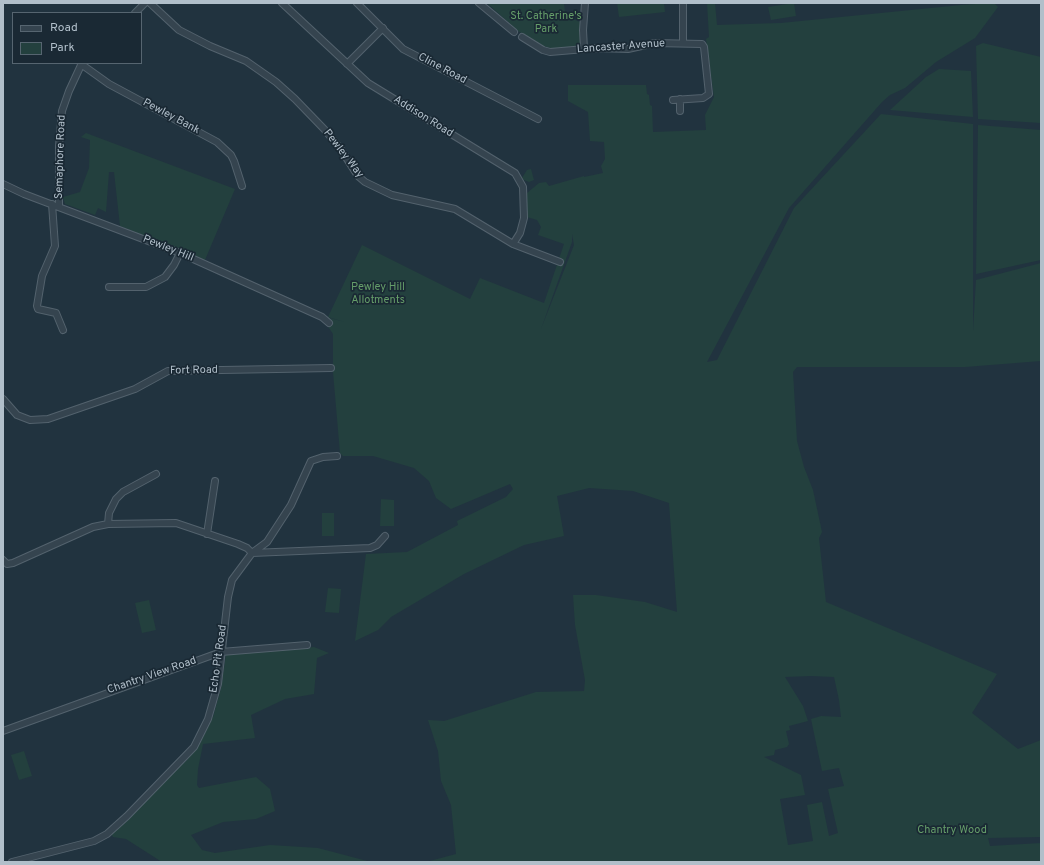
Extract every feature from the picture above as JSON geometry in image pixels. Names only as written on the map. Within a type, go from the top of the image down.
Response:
[{"type":"street","points":[[135,12],[145,3]]},
{"type":"street","name":"Pewley Way","points":[[150,3],[179,30],[210,46],[246,61],[276,82],[324,129],[340,148],[358,176],[365,182],[392,195],[455,209],[514,244],[560,262]]},
{"type":"street","name":"Addison Road","points":[[282,3],[368,83],[515,173],[523,187],[524,197],[522,228],[514,244]]},
{"type":"street","name":"Cline Road","points":[[357,3],[403,49],[538,119]]},
{"type":"street","points":[[479,3],[514,32]]},
{"type":"street","points":[[584,3],[584,49]]},
{"type":"street","points":[[683,3],[683,43]]},
{"type":"street","points":[[347,64],[382,28]]},
{"type":"street","name":"Lancaster Avenue","points":[[522,37],[543,50],[550,52],[584,49],[628,49],[655,43],[700,43],[703,45],[709,94],[703,98],[680,100]]},
{"type":"street","name":"Pewley Bank","points":[[81,64],[109,84],[217,142],[231,155],[242,186]]},
{"type":"street","name":"Semaphore Road","points":[[59,207],[59,139],[62,111],[81,64]]},
{"type":"street","points":[[673,100],[680,100],[680,111]]},
{"type":"street","name":"Pewley Hill","points":[[3,184],[180,253],[322,317],[328,323]]},
{"type":"street","points":[[52,204],[55,246],[42,276],[37,306],[38,309],[54,312],[63,330]]},
{"type":"street","points":[[109,287],[146,287],[164,277],[174,265],[180,253]]},
{"type":"street","name":"Fort Road","points":[[3,399],[17,415],[30,420],[48,419],[135,389],[168,371],[331,368]]},
{"type":"street","name":"Echo Pit Road","points":[[12,862],[94,841],[109,832],[128,816],[194,747],[210,715],[218,684],[228,597],[232,580],[252,552],[267,542],[291,505],[311,461],[323,457],[337,456]]},
{"type":"street","points":[[108,524],[109,513],[116,499],[123,492],[156,474]]},
{"type":"street","points":[[207,534],[215,481]]},
{"type":"street","points":[[5,562],[48,548],[93,526],[108,524],[176,523],[247,548],[252,552],[370,548],[377,545],[385,536]]},
{"type":"street","name":"Chantry View Road","points":[[3,731],[221,652],[307,645]]},
{"type":"green space","name":"St. Catherine's Park","points":[[487,3],[564,3],[565,12],[569,17],[580,22],[580,42],[577,46],[554,49],[543,46],[518,31]]},
{"type":"green space","points":[[617,3],[664,3],[665,12],[619,17]]},
{"type":"green space","points":[[707,3],[715,3],[717,25],[781,23],[989,3],[995,4],[998,7],[975,38],[936,62],[905,88],[890,95],[882,102],[789,208],[707,362],[717,360],[794,208],[881,114],[973,124],[973,331],[976,280],[1041,263],[1041,361],[965,367],[797,367],[793,372],[797,441],[804,467],[813,490],[822,532],[819,538],[826,602],[997,674],[972,713],[1018,749],[1041,740],[1041,837],[988,838],[990,846],[1041,843],[1041,862],[426,862],[456,854],[451,805],[441,781],[438,751],[428,720],[444,721],[536,692],[584,691],[585,680],[575,625],[573,595],[596,595],[645,602],[677,612],[669,503],[633,491],[589,488],[557,496],[564,536],[524,545],[464,574],[391,617],[378,630],[355,641],[366,554],[407,552],[458,525],[457,521],[506,497],[513,489],[510,484],[451,509],[436,498],[429,481],[414,468],[373,456],[343,456],[340,453],[333,372],[333,334],[329,328],[326,317],[345,322],[328,317],[362,245],[470,299],[480,278],[544,303],[564,244],[538,235],[541,227],[537,220],[527,217],[527,193],[539,183],[546,182],[549,186],[584,176],[603,173],[601,166],[605,159],[604,142],[590,141],[588,112],[568,101],[568,85],[646,85],[650,105],[652,106],[653,132],[706,130],[705,115],[714,97],[706,39],[709,37]],"holes":[[[572,234],[574,245],[541,329],[572,242]],[[785,677],[834,677],[839,700],[841,717],[821,716],[811,719],[822,771],[839,768],[844,786],[828,789],[838,833],[829,836],[822,802],[807,805],[813,841],[788,845],[780,799],[805,795],[801,775],[764,757],[774,755],[775,750],[787,747],[789,744],[786,731],[790,730],[789,726],[808,721],[803,706]]]},
{"type":"green space","points":[[794,3],[796,16],[771,20],[768,7]]},
{"type":"green space","points":[[983,43],[1041,57],[1041,123],[978,119],[976,46]]},
{"type":"green space","points":[[939,69],[971,71],[973,117],[890,110],[926,77]]},
{"type":"green space","points":[[978,125],[1041,130],[1041,260],[976,274]]},
{"type":"green space","points":[[86,133],[235,189],[205,260],[120,226],[114,172],[109,172],[106,212],[98,208],[95,215],[65,204],[63,197],[80,192],[89,168],[90,140],[81,137]]},
{"type":"green space","points":[[531,169],[534,180],[529,182],[522,178],[527,170]]},
{"type":"green space","points":[[381,499],[394,500],[394,526],[380,526]]},
{"type":"green space","points":[[322,513],[334,513],[334,536],[322,536]]},
{"type":"green space","points":[[328,588],[341,589],[339,613],[325,612]]},
{"type":"green space","points":[[149,600],[156,630],[142,633],[135,603]]},
{"type":"green space","points":[[314,647],[329,653],[317,658],[314,694],[285,699],[251,715],[255,738],[203,744],[198,769],[197,785],[199,788],[256,777],[270,789],[275,811],[256,819],[223,822],[191,835],[202,850],[215,853],[270,845],[318,848],[371,862],[162,862],[126,839],[113,837],[111,834],[124,824],[166,778],[186,761],[200,743],[213,717],[221,688],[226,655]]},
{"type":"green space","points":[[24,751],[32,776],[19,780],[11,755]]},
{"type":"park label","name":"Pewley Hill Allotments","points":[[378,294]]},
{"type":"park label","name":"Chantry Wood","points":[[952,831]]}]
